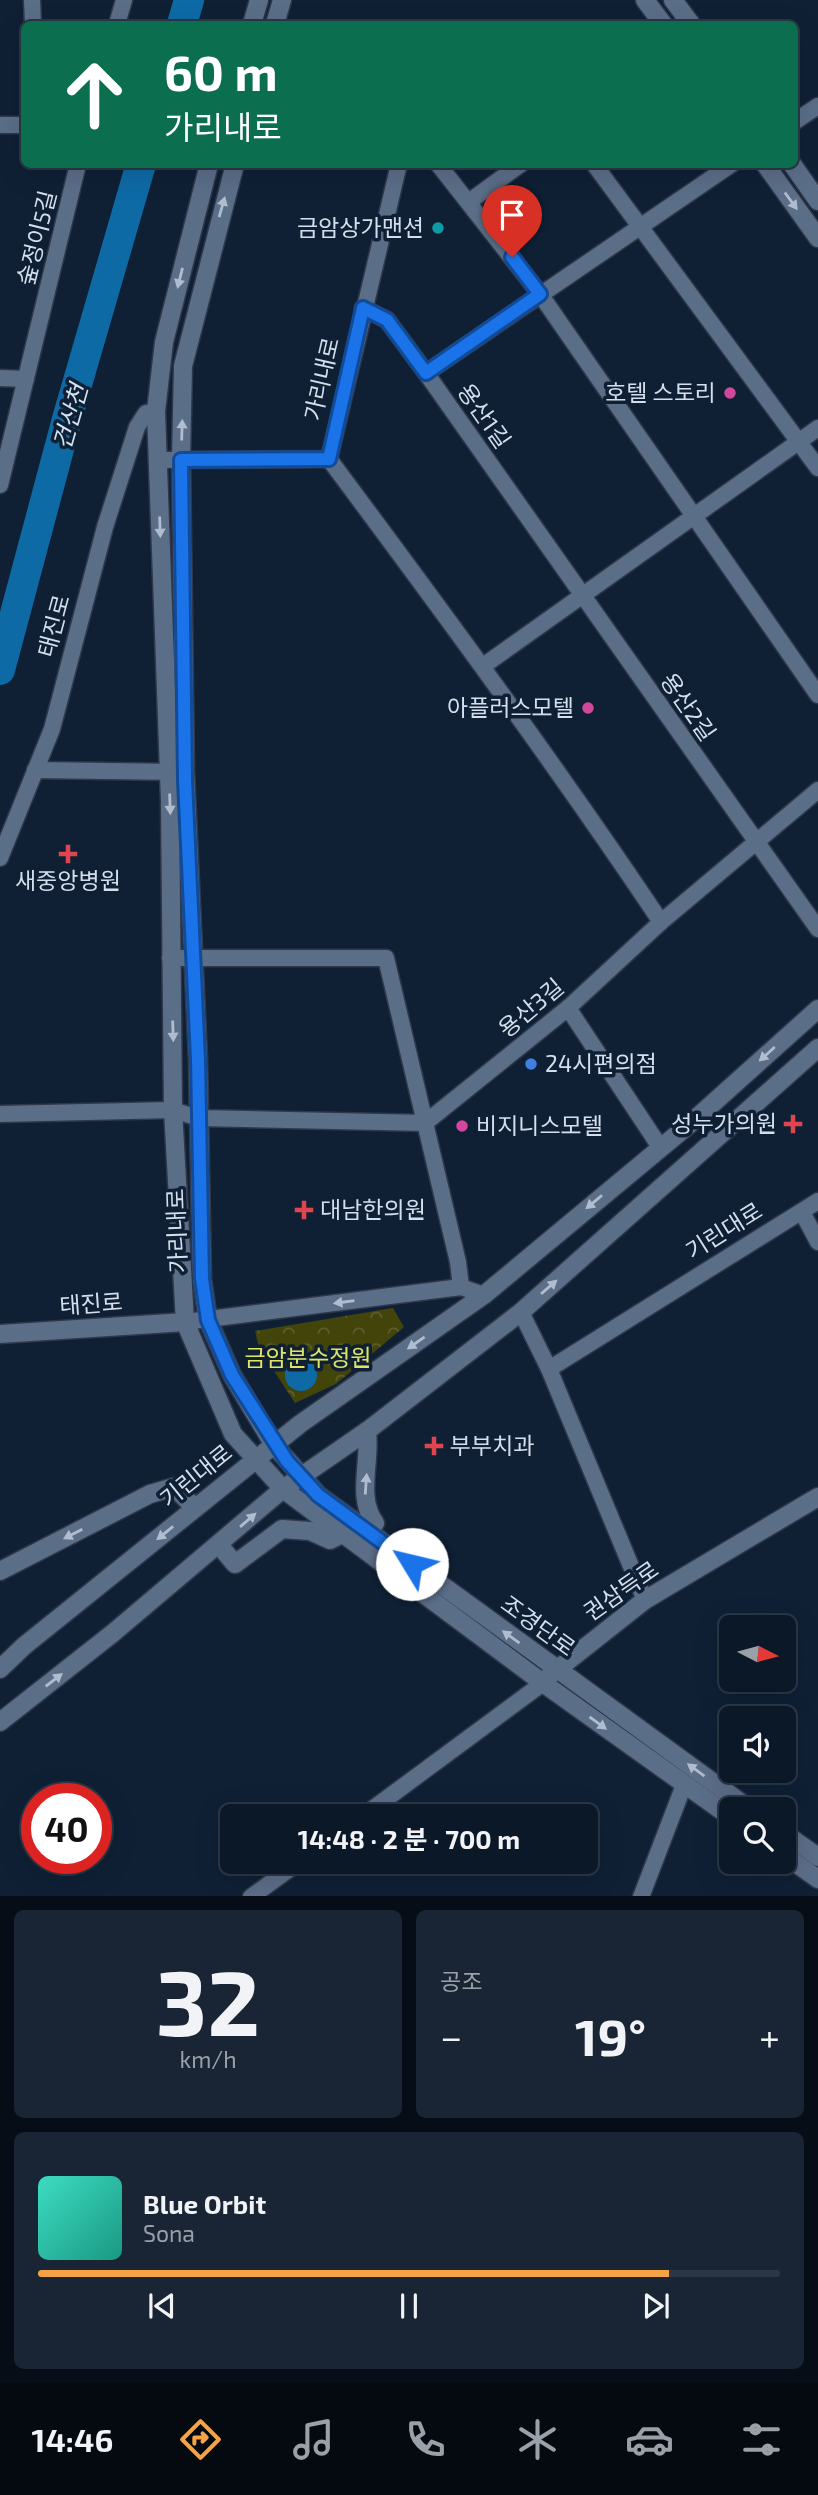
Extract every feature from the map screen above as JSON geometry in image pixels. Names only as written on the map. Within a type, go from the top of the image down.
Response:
[{"type":"street","points":[[32,0],[33,21]]},
{"type":"street","points":[[118,21],[124,0]]},
{"type":"street","points":[[253,21],[259,0]]},
{"type":"street","points":[[276,21],[282,0]]},
{"type":"street","points":[[645,0],[661,21]]},
{"type":"street","points":[[673,0],[689,21]]},
{"type":"street","points":[[798,119],[818,106]]},
{"type":"street","points":[[0,125],[21,125]]},
{"type":"street","name":"숲정이5길","points":[[0,485],[77,168]]},
{"type":"street","name":"가리내로","points":[[208,168],[164,342],[156,411],[176,772],[193,957],[202,1279],[208,1320],[232,1375],[274,1445],[300,1476]]},
{"type":"street","name":"가리내로","points":[[234,168],[183,366],[170,958],[173,1110],[185,1322],[233,1434],[283,1489]]},
{"type":"street","name":"가리내로","points":[[329,459],[398,168]]},
{"type":"street","points":[[441,168],[470,201],[540,294],[818,695]]},
{"type":"street","points":[[470,201],[515,168]]},
{"type":"street","points":[[597,168],[818,468]]},
{"type":"street","name":"용산1길","points":[[426,373],[726,168]]},
{"type":"street","points":[[768,168],[818,238]]},
{"type":"street","points":[[795,168],[818,201]]},
{"type":"street","name":"용산1길","points":[[363,308],[387,320],[505,485]]},
{"type":"street","points":[[0,378],[26,379]]},
{"type":"street","name":"태진로","points":[[0,858],[52,730],[105,527],[137,427],[146,413],[156,411]]},
{"type":"street","points":[[483,666],[694,513],[818,428]]},
{"type":"street","points":[[157,460],[329,459],[573,791],[661,922]]},
{"type":"street","name":"용산2길","points":[[505,485],[757,844]]},
{"type":"street","points":[[35,770],[176,772]]},
{"type":"street","name":"용산3길","points":[[425,1123],[568,1008],[661,922],[818,790]]},
{"type":"street","points":[[757,844],[818,929]]},
{"type":"street","points":[[170,958],[386,958],[461,1287]]},
{"type":"street","points":[[568,1008],[660,1147]]},
{"type":"street","name":"기린대로","points":[[0,1669],[24,1646],[274,1445],[484,1295],[818,1009]]},
{"type":"street","points":[[0,1722],[219,1545],[283,1489],[367,1431],[521,1312],[818,1048]]},
{"type":"street","points":[[0,1114],[173,1110],[198,1118],[425,1123]]},
{"type":"street","name":"기린대로","points":[[550,1369],[818,1201]]},
{"type":"street","points":[[802,1212],[818,1242]]},
{"type":"street","points":[[185,1322],[461,1287],[484,1295]]},
{"type":"street","points":[[521,1312],[550,1369],[645,1600]]},
{"type":"street","name":"태진로","points":[[0,1335],[185,1322]]},
{"type":"street","points":[[367,1431],[370,1456],[364,1488],[369,1514],[375,1523],[369,1532]]},
{"type":"street","name":"조경단로","points":[[300,1476],[318,1495],[733,1797]]},
{"type":"street","points":[[0,1571],[150,1494],[174,1487],[195,1508]]},
{"type":"street","name":"조경단로","points":[[283,1489],[543,1683],[719,1809]]},
{"type":"street","name":"권삼득로","points":[[379,1804],[543,1683],[556,1669],[645,1600],[818,1497]]},
{"type":"street","points":[[219,1545],[235,1564],[282,1529],[310,1531],[330,1540],[344,1533]]},
{"type":"street","points":[[0,1649],[24,1646]]},
{"type":"street","points":[[640,1896],[684,1785]]},
{"type":"street","points":[[796,1841],[818,1857]]},
{"type":"street","points":[[796,1863],[818,1879]]},
{"type":"street","points":[[251,1896],[282,1874]]},
{"type":"green space","name":"금암분수정원","points":[[393,1308],[404,1327],[336,1384],[295,1403],[259,1348],[255,1331]]},
{"type":"water","points":[[301,1359],[313,1363],[317,1375],[313,1387],[301,1391],[289,1387],[285,1375],[289,1363]]},
{"type":"waterway","name":"건산천","points":[[183,21],[189,0]]},
{"type":"waterway","name":"건산천","points":[[0,670],[67,419],[140,168]]},
{"type":"place","name":"금암상가맨션","points":[[438,228]]},
{"type":"place","name":"호텔 스토리","points":[[730,393]]},
{"type":"place","name":"아플러스모텔","points":[[588,708]]},
{"type":"place","name":"새중앙병원","points":[[68,854]]},
{"type":"place","name":"24시편의점","points":[[531,1064]]},
{"type":"place","name":"성누가의원","points":[[793,1124]]},
{"type":"place","name":"비지니스모텔","points":[[462,1126]]},
{"type":"place","name":"대남한의원","points":[[304,1210]]},
{"type":"place","name":"부부치과","points":[[434,1446]]},
{"type":"route","points":[[412,1564],[318,1495],[287,1461],[274,1445],[232,1375],[208,1320],[202,1279],[198,1059],[185,780],[181,460],[329,459],[363,308],[387,320],[426,373],[540,294],[512,257]]}]
